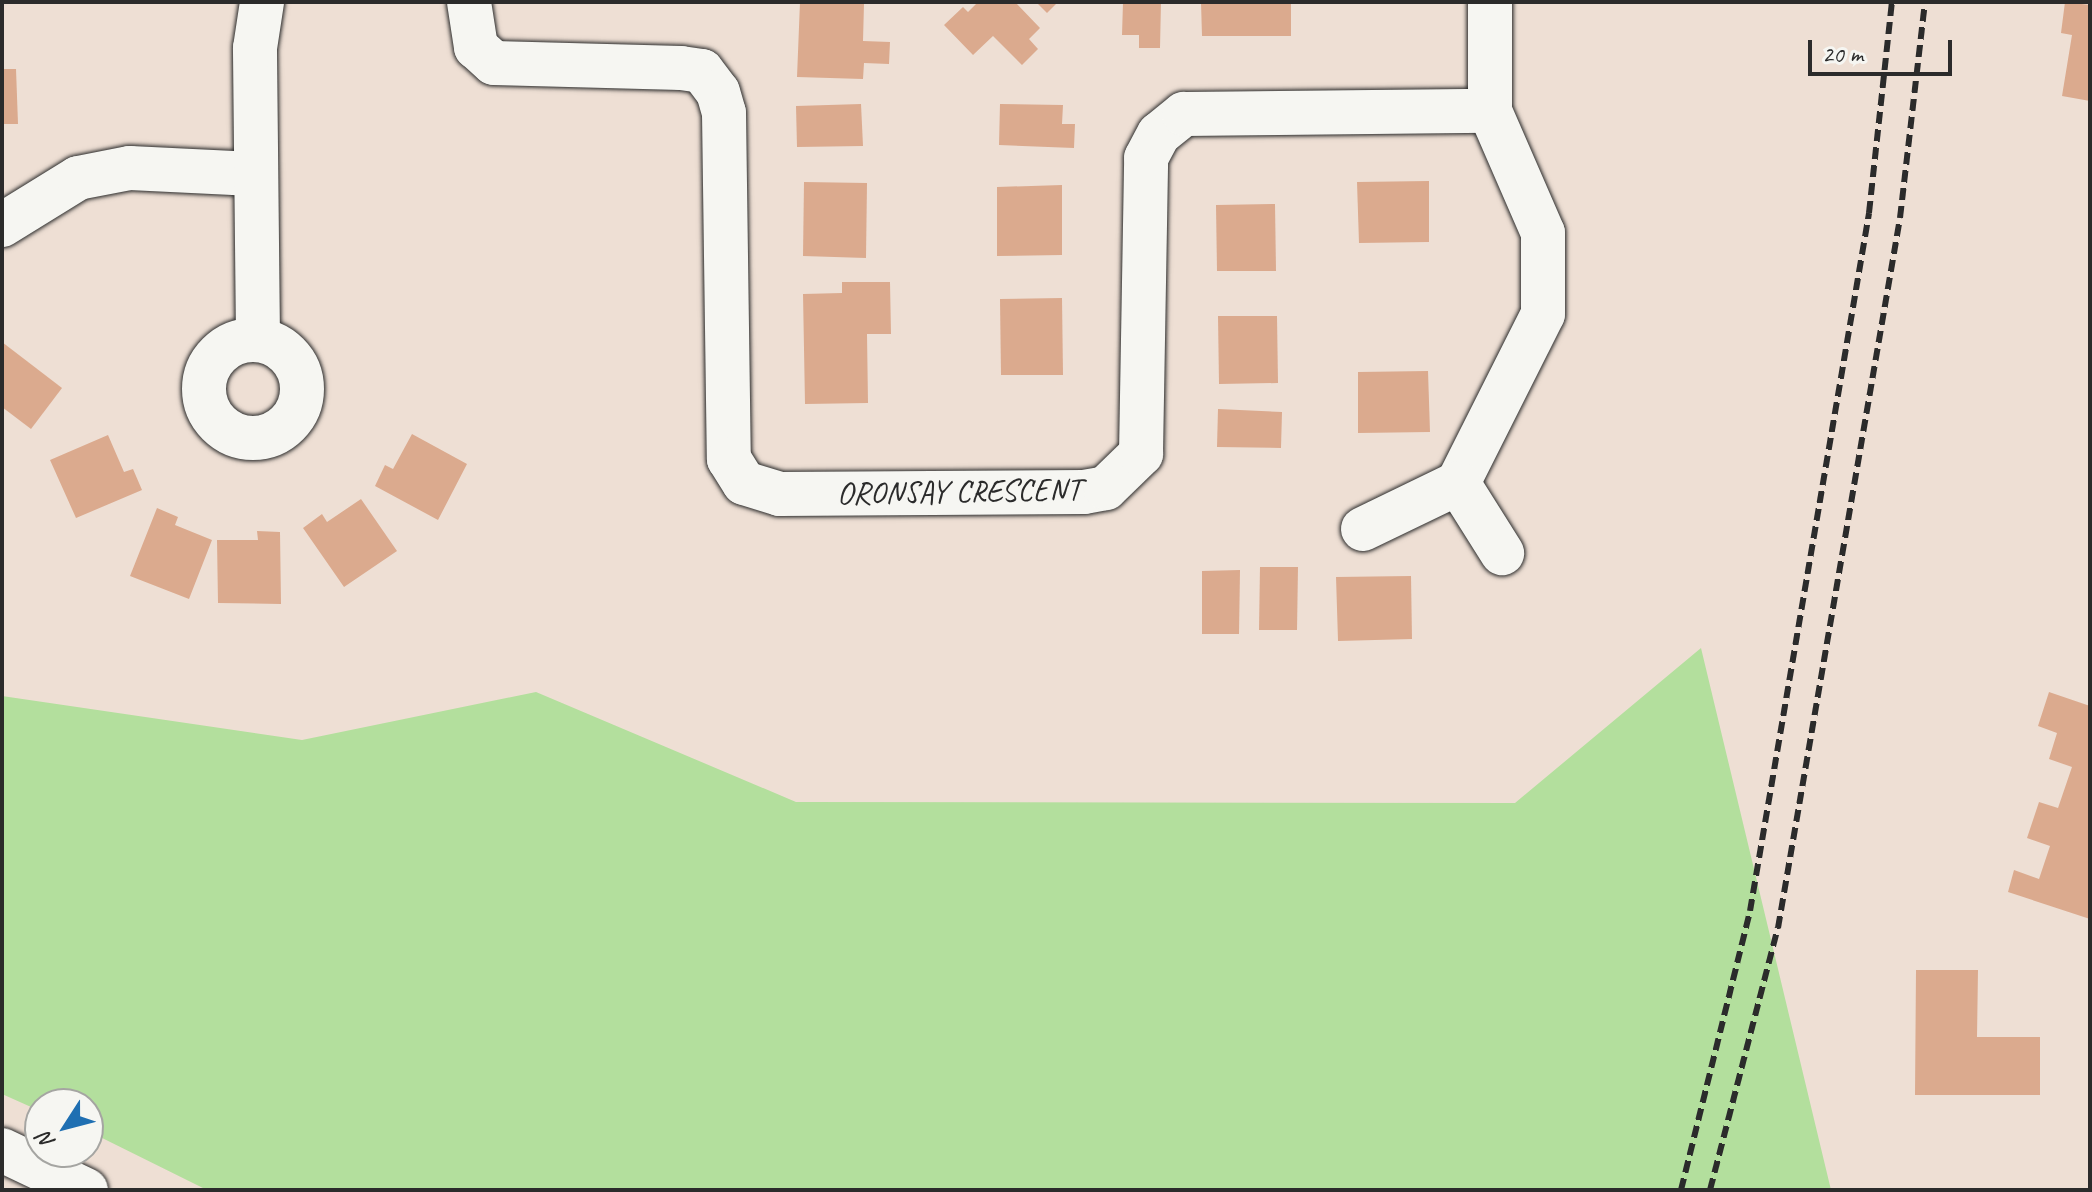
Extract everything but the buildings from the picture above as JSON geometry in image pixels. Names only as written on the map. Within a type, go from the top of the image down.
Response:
[{"type":"street","points":[[258,339],[255,48],[262,2]]},
{"type":"street","name":"ORONSAY CRESCENT","points":[[469,2],[476,47],[494,63],[681,68],[702,71],[718,92],[724,113],[729,459],[744,483],[780,494],[1084,492],[1106,488],[1141,454],[1146,158],[1159,134],[1184,114],[1490,111]]},
{"type":"street","points":[[1363,529],[1458,483],[1543,314],[1543,233],[1490,111],[1490,2]]},
{"type":"street","points":[[2,225],[78,178],[130,168],[254,174]]},
{"type":"street","points":[[1458,483],[1502,553]]},
{"type":"street","points":[[2,1150],[86,1190]]},
{"type":"green space","points":[[1701,648],[1831,1190],[207,1190],[104,1139],[104,1088],[24,1088],[24,1104],[2,1094],[2,696],[302,740],[536,692],[796,802],[1515,803]]},
{"type":"railway","points":[[1681,1190],[1750,911],[1869,213],[1892,2]]},
{"type":"railway","points":[[1710,1190],[1778,928],[1900,218],[1925,2]]}]
